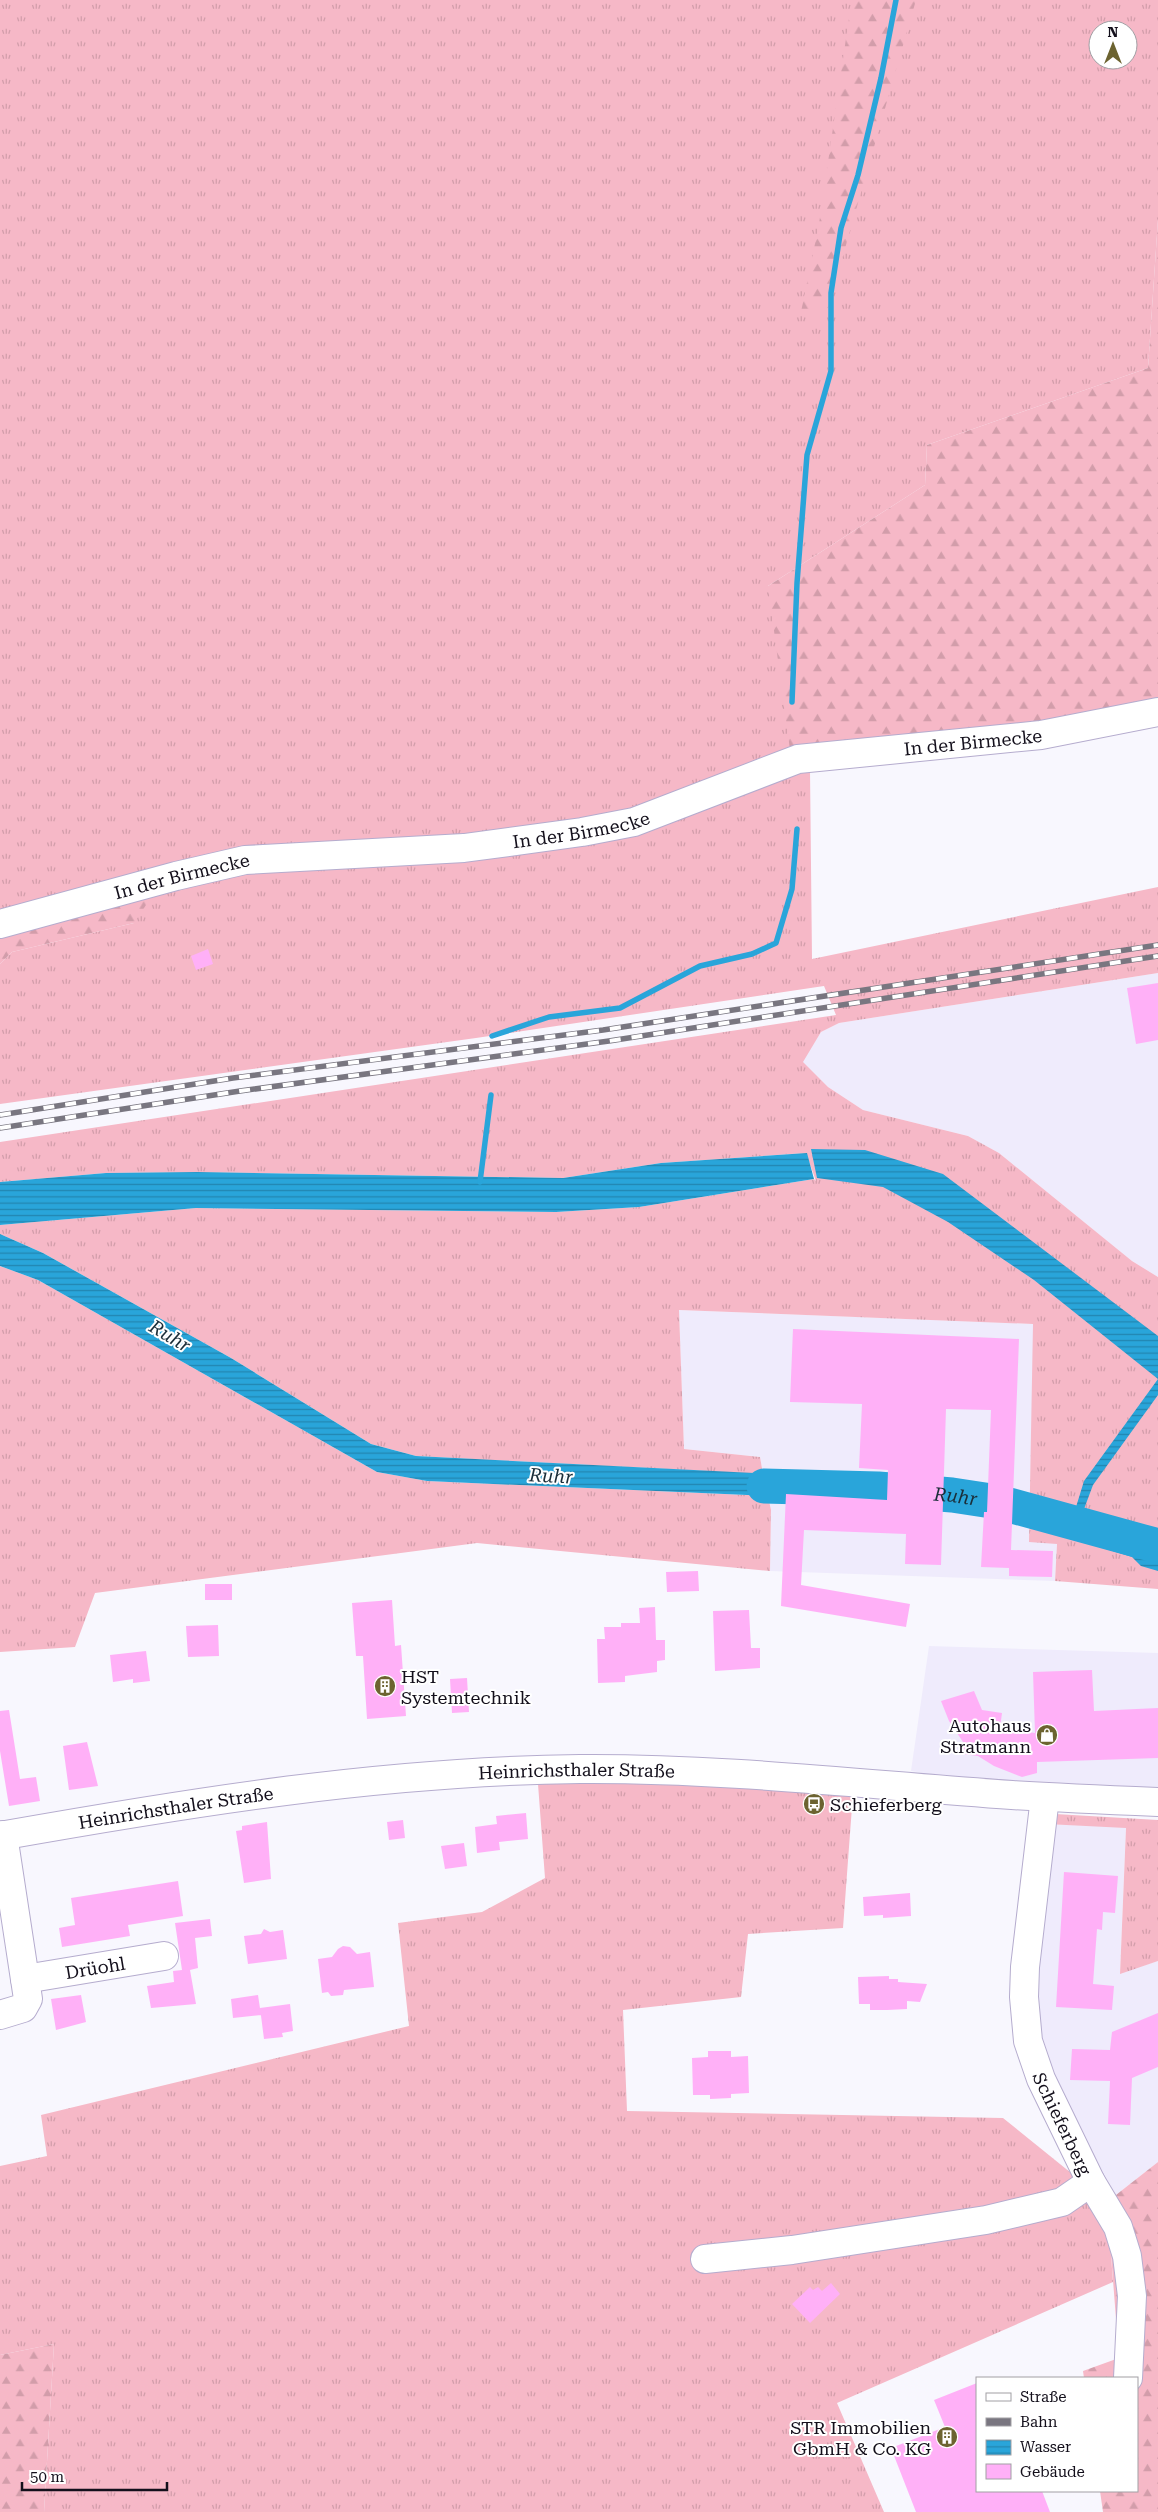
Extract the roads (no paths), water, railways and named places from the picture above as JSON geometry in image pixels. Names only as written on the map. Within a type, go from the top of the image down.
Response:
[{"type":"street","name":"In der Birmecke","points":[[0,924],[168,878],[245,860],[464,848],[582,832],[634,822],[798,759],[1032,736],[1158,712]]},
{"type":"street","name":"Heinrichsthaler Straße","points":[[1,1835],[280,1791],[368,1781],[516,1771],[579,1769],[684,1770],[1045,1796],[1158,1802]]},
{"type":"street","name":"Schieferberg","points":[[1045,1796],[1025,1967],[1025,2021],[1028,2041],[1041,2079],[1091,2182],[1118,2227],[1127,2256],[1132,2296],[1128,2377]]},
{"type":"street","points":[[0,2015],[23,2008],[28,1999],[1,1835]]},
{"type":"street","name":"Drüohl","points":[[25,1980],[164,1956]]},
{"type":"street","name":"Schieferberg","points":[[706,2259],[887,2237],[994,2218],[1062,2202],[1091,2182]]},
{"type":"water","points":[[811,1149],[865,1150],[943,1174],[1158,1336],[1158,1379],[1034,1280],[948,1222],[883,1187],[817,1178]]},
{"type":"water","points":[[807,1153],[814,1179],[639,1207],[556,1212],[196,1208],[0,1225],[0,1182],[106,1173],[197,1172],[563,1178],[661,1163]]},
{"type":"water","points":[[0,1234],[43,1253],[231,1358],[371,1444],[416,1456],[812,1476],[812,1493],[781,1493],[768,1496],[427,1481],[377,1472],[38,1280],[0,1266]]},
{"type":"water","points":[[1158,1379],[1158,1395],[1093,1485],[1084,1509],[1158,1532],[1158,1571],[1141,1566],[1132,1557],[1064,1536],[1072,1506],[1076,1507],[1084,1481]]},
{"type":"waterway","points":[[792,702],[797,583],[807,455],[831,371],[831,293],[841,228],[858,175],[881,78],[896,0]]},
{"type":"waterway","points":[[492,1036],[549,1017],[620,1008],[700,966],[752,954],[776,943],[792,889],[797,829]]},
{"type":"waterway","points":[[480,1182],[491,1095]]},
{"type":"waterway","name":"Ruhr","points":[[764,1486],[878,1489],[952,1495],[998,1502],[1158,1546]]},
{"type":"railway","points":[[0,1115],[233,1078],[603,1030],[1158,945]]},
{"type":"railway","points":[[0,1128],[240,1091],[609,1041],[1158,956]]},
{"type":"place","name":"HST Systemtechnik","points":[[385,1686]]},
{"type":"place","name":"Autohaus Stratmann","points":[[1047,1735]]},
{"type":"place","name":"Schieferberg","points":[[814,1804]]},
{"type":"place","name":"STR Immobilien GbmH & Co. KG","points":[[947,2437]]}]
